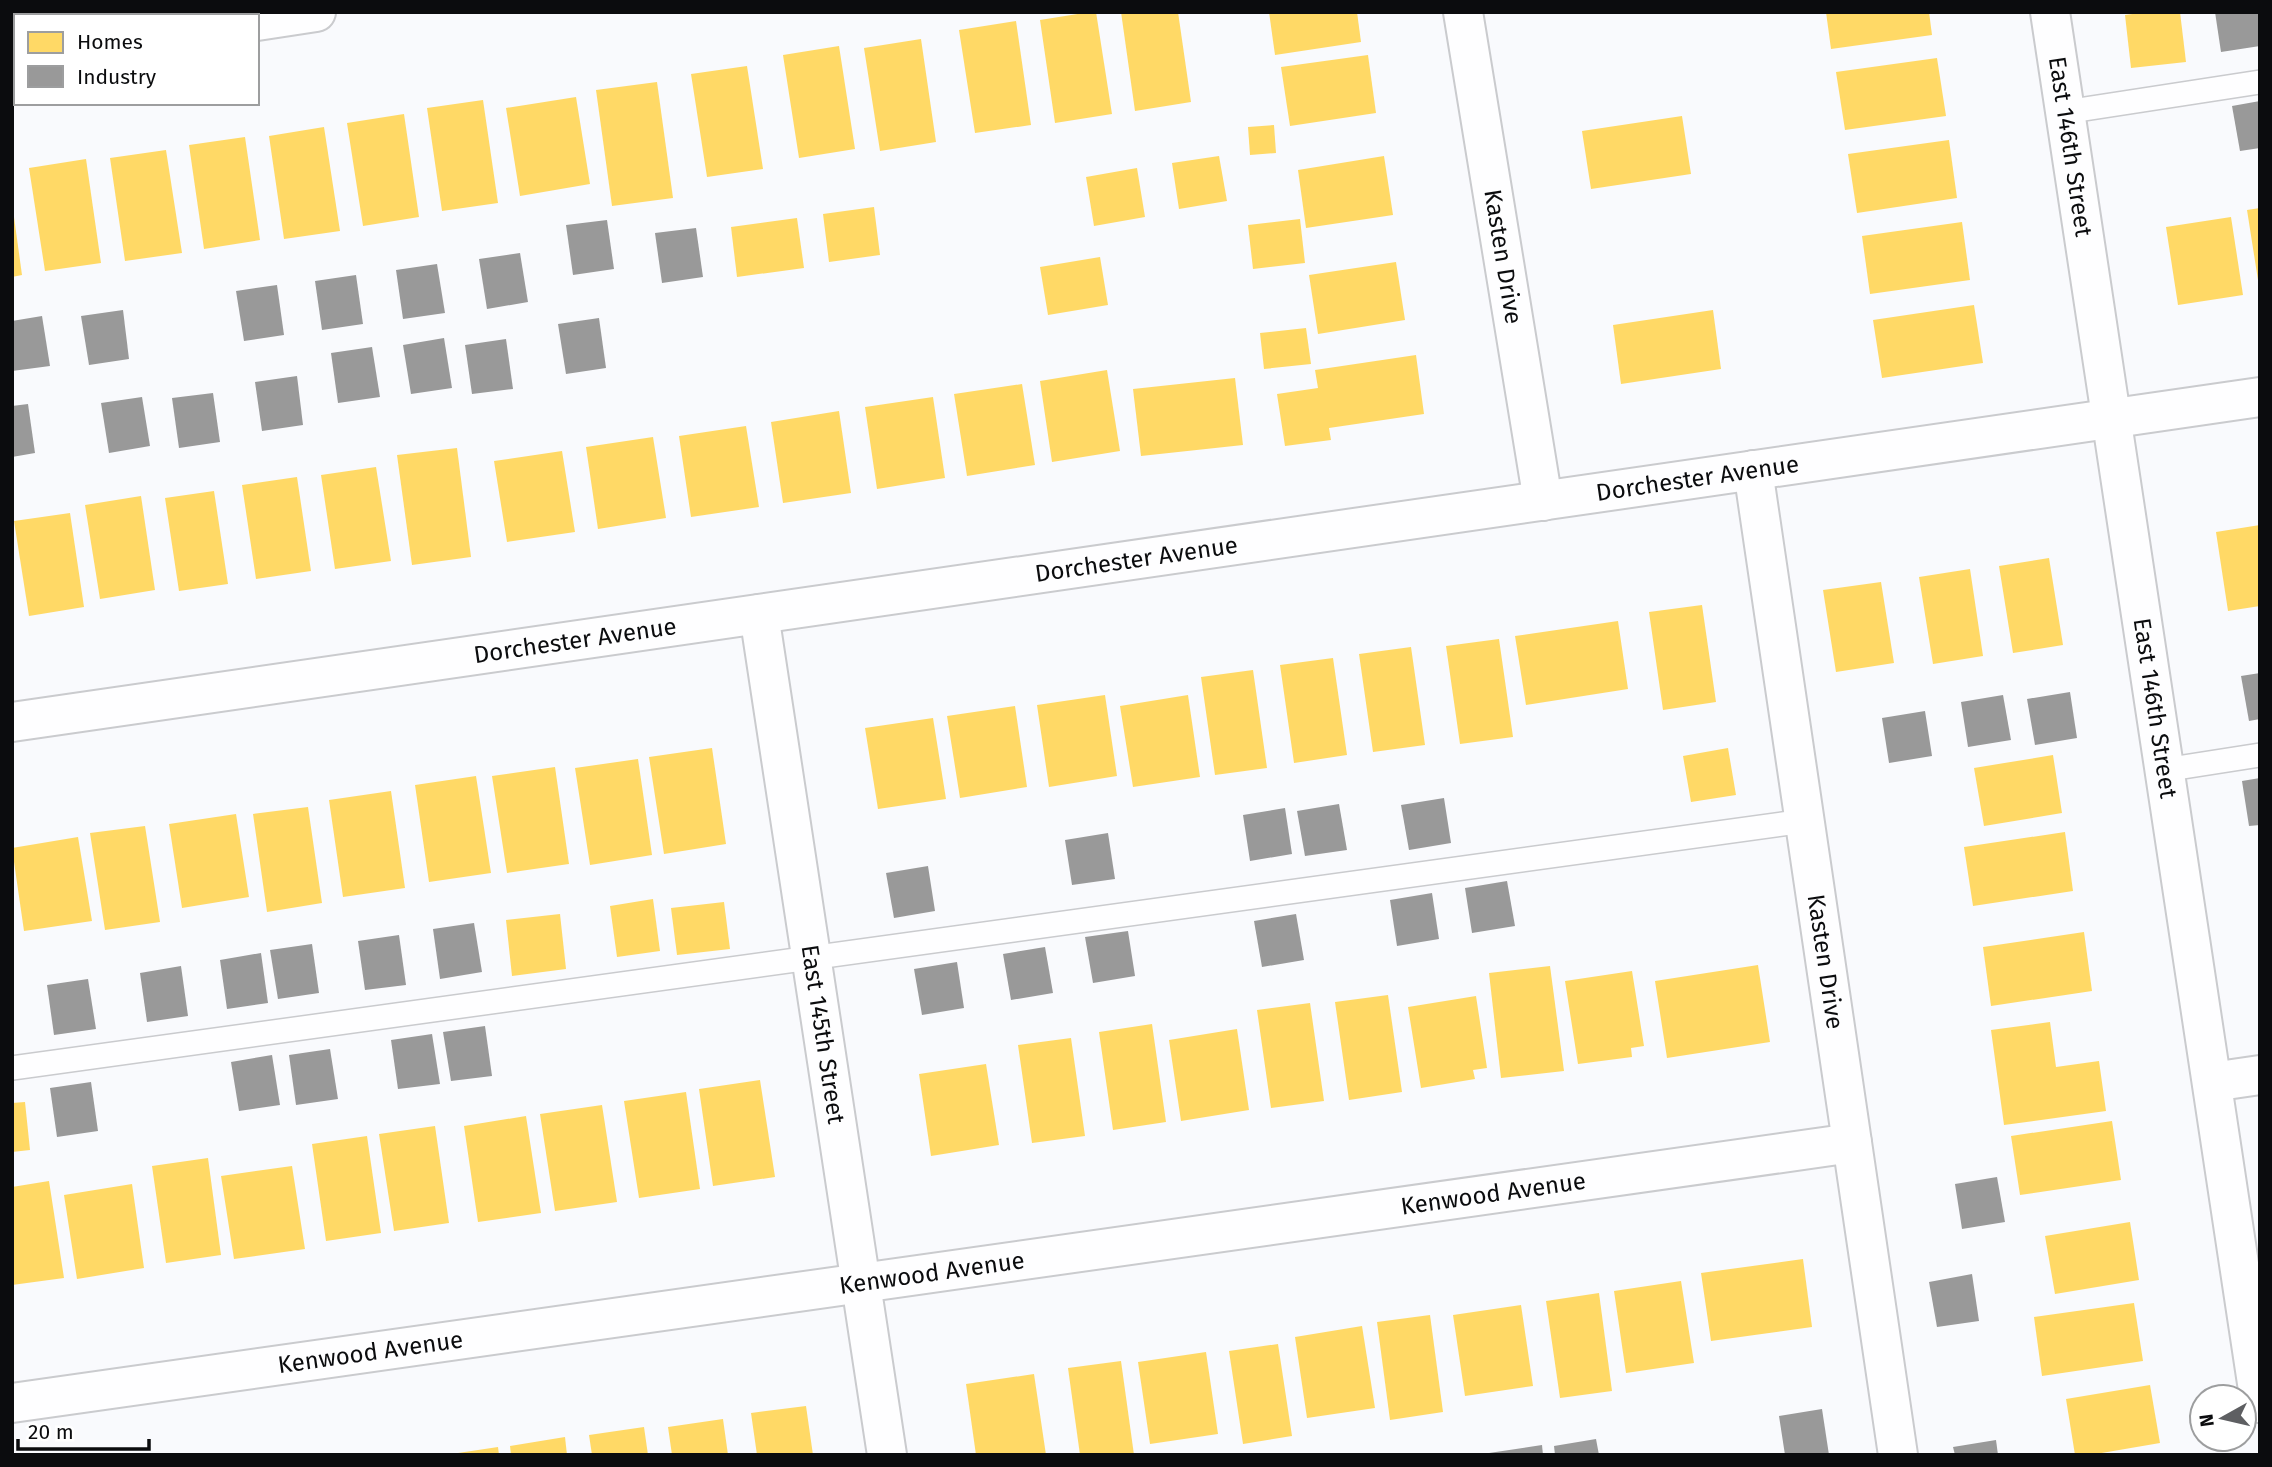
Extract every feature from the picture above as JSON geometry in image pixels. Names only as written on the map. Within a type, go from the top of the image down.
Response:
[{"type":"street","points":[[259,20],[316,12]]},
{"type":"street","name":"Kasten Drive","points":[[1463,12],[1543,500]]},
{"type":"street","name":"East 146th Street","points":[[2050,12],[2260,1404]]},
{"type":"street","name":"Dorchester Avenue","points":[[12,722],[2260,397]]},
{"type":"street","name":"Kasten Drive","points":[[1753,470],[1898,1455]]},
{"type":"street","name":"East 145th Street","points":[[759,614],[887,1455]]},
{"type":"street","points":[[2212,1082],[2260,1075]]},
{"type":"street","name":"Kenwood Avenue","points":[[12,1403],[1852,1143]]},
{"type":"lane","points":[[2065,112],[2260,82]]},
{"type":"lane","points":[[2164,770],[2260,755]]},
{"type":"lane","points":[[12,1068],[1804,821]]},
{"type":"building: Homes","points":[[1096,12],[1112,114],[1055,123],[1040,20]]},
{"type":"building: Homes","points":[[1121,12],[1178,12],[1191,102],[1135,111]]},
{"type":"building: Homes","points":[[1269,12],[1357,12],[1361,42],[1275,55]]},
{"type":"building: Homes","points":[[1826,12],[1929,12],[1932,35],[1831,49]]},
{"type":"building: Homes","points":[[2180,12],[2186,62],[2131,68],[2125,15]]},
{"type":"building: Homes","points":[[1016,21],[1031,125],[975,133],[959,30]]},
{"type":"building: Homes","points":[[921,39],[936,142],[880,151],[864,48]]},
{"type":"building: Homes","points":[[839,46],[855,149],[799,158],[783,55]]},
{"type":"building: Homes","points":[[1368,55],[1376,113],[1290,126],[1281,67]]},
{"type":"building: Homes","points":[[1937,58],[1946,116],[1845,130],[1836,72]]},
{"type":"building: Homes","points":[[747,66],[763,169],[707,177],[691,74]]},
{"type":"building: Homes","points":[[657,82],[673,198],[612,206],[596,90]]},
{"type":"building: Homes","points":[[576,97],[590,184],[520,196],[506,108]]},
{"type":"building: Homes","points":[[483,100],[498,203],[442,211],[427,108]]},
{"type":"building: Homes","points":[[404,114],[419,217],[363,226],[347,123]]},
{"type":"building: Homes","points":[[1682,116],[1691,174],[1591,189],[1582,131]]},
{"type":"building: Homes","points":[[1274,125],[1276,153],[1250,155],[1248,127]]},
{"type":"building: Homes","points":[[324,127],[340,231],[284,239],[269,136]]},
{"type":"building: Homes","points":[[245,137],[260,240],[204,249],[189,145]]},
{"type":"building: Homes","points":[[1949,140],[1957,198],[1857,213],[1848,154]]},
{"type":"building: Homes","points":[[166,150],[182,253],[125,261],[110,158]]},
{"type":"building: Homes","points":[[1219,156],[1227,201],[1179,209],[1172,163]]},
{"type":"building: Homes","points":[[1384,156],[1393,215],[1306,228],[1298,170]]},
{"type":"building: Homes","points":[[86,159],[101,263],[45,271],[29,168]]},
{"type":"building: Homes","points":[[1137,168],[1145,217],[1094,226],[1086,177]]},
{"type":"building: Homes","points":[[874,207],[880,255],[829,262],[823,214]]},
{"type":"building: Homes","points":[[2260,208],[2260,280],[2258,280],[2247,210]]},
{"type":"building: Homes","points":[[14,217],[22,275],[12,277],[12,218]]},
{"type":"building: Homes","points":[[2231,217],[2243,295],[2178,305],[2166,227]]},
{"type":"building: Homes","points":[[797,218],[804,268],[737,277],[731,227]]},
{"type":"building: Homes","points":[[1300,219],[1305,263],[1253,269],[1248,225]]},
{"type":"building: Homes","points":[[1962,222],[1970,280],[1870,294],[1862,236]]},
{"type":"building: Homes","points":[[1100,257],[1108,305],[1048,315],[1040,267]]},
{"type":"building: Homes","points":[[1396,262],[1405,320],[1318,334],[1309,275]]},
{"type":"building: Homes","points":[[1974,305],[1983,363],[1882,378],[1873,320]]},
{"type":"building: Homes","points":[[1713,310],[1721,369],[1621,384],[1613,325]]},
{"type":"building: Homes","points":[[1306,328],[1311,364],[1264,369],[1260,333]]},
{"type":"building: Homes","points":[[1416,355],[1424,414],[1329,428],[1331,440],[1285,446],[1277,394],[1318,388],[1315,370]]},
{"type":"building: Homes","points":[[1107,370],[1120,451],[1052,462],[1040,381]]},
{"type":"building: Homes","points":[[1235,378],[1243,445],[1141,456],[1133,389]]},
{"type":"building: Homes","points":[[1022,384],[1035,465],[967,476],[954,394]]},
{"type":"building: Homes","points":[[933,397],[945,478],[877,489],[865,407]]},
{"type":"building: Homes","points":[[839,411],[851,493],[783,503],[771,422]]},
{"type":"building: Homes","points":[[746,426],[759,507],[691,517],[679,436]]},
{"type":"building: Homes","points":[[653,437],[666,518],[598,529],[586,447]]},
{"type":"building: Homes","points":[[457,448],[471,557],[412,565],[397,455]]},
{"type":"building: Homes","points":[[562,451],[575,532],[507,542],[494,461]]},
{"type":"building: Homes","points":[[376,467],[391,561],[335,569],[321,475]]},
{"type":"building: Homes","points":[[297,477],[311,571],[256,579],[242,485]]},
{"type":"building: Homes","points":[[214,491],[228,584],[179,591],[165,498]]},
{"type":"building: Homes","points":[[141,496],[155,590],[100,599],[85,505]]},
{"type":"building: Homes","points":[[70,513],[84,607],[29,616],[14,521]]},
{"type":"building: Homes","points":[[2260,525],[2260,606],[2228,611],[2216,532]]},
{"type":"building: Homes","points":[[2049,558],[2063,645],[2013,653],[1999,566]]},
{"type":"building: Homes","points":[[1970,569],[1983,656],[1933,664],[1919,577]]},
{"type":"building: Homes","points":[[1881,582],[1894,663],[1836,672],[1823,590]]},
{"type":"building: Homes","points":[[1702,605],[1716,702],[1663,710],[1649,612]]},
{"type":"building: Homes","points":[[1618,621],[1628,689],[1526,705],[1515,636]]},
{"type":"building: Homes","points":[[1499,639],[1513,737],[1460,744],[1446,646]]},
{"type":"building: Homes","points":[[1411,647],[1425,745],[1373,752],[1359,654]]},
{"type":"building: Homes","points":[[1333,658],[1347,755],[1294,763],[1280,665]]},
{"type":"building: Homes","points":[[1253,670],[1267,768],[1215,775],[1201,677]]},
{"type":"building: Homes","points":[[1105,695],[1117,776],[1049,787],[1037,705]]},
{"type":"building: Homes","points":[[1188,695],[1200,777],[1133,787],[1120,706]]},
{"type":"building: Homes","points":[[1015,706],[1027,787],[960,798],[947,716]]},
{"type":"building: Homes","points":[[933,718],[946,799],[878,809],[865,728]]},
{"type":"building: Homes","points":[[712,748],[726,844],[664,854],[649,757]]},
{"type":"building: Homes","points":[[1728,748],[1736,795],[1691,802],[1683,756]]},
{"type":"building: Homes","points":[[2053,755],[2062,813],[1984,826],[1974,768]]},
{"type":"building: Homes","points":[[638,759],[652,855],[590,865],[575,768]]},
{"type":"building: Homes","points":[[555,767],[569,864],[507,873],[492,776]]},
{"type":"building: Homes","points":[[476,776],[491,873],[429,882],[415,785]]},
{"type":"building: Homes","points":[[391,791],[405,888],[343,897],[329,800]]},
{"type":"building: Homes","points":[[308,807],[322,903],[267,912],[253,814]]},
{"type":"building: Homes","points":[[236,814],[249,897],[182,908],[169,824]]},
{"type":"building: Homes","points":[[145,826],[160,922],[105,930],[90,833]]},
{"type":"building: Homes","points":[[2065,832],[2073,891],[1973,906],[1964,847]]},
{"type":"building: Homes","points":[[78,837],[92,921],[24,931],[12,848]]},
{"type":"building: Homes","points":[[653,899],[660,951],[617,957],[610,906]]},
{"type":"building: Homes","points":[[724,902],[730,949],[677,955],[671,908]]},
{"type":"building: Homes","points":[[560,914],[566,969],[512,976],[506,920]]},
{"type":"building: Homes","points":[[2084,932],[2092,991],[1991,1006],[1983,947]]},
{"type":"building: Homes","points":[[1758,965],[1770,1042],[1667,1058],[1655,981]]},
{"type":"building: Homes","points":[[1550,966],[1564,1071],[1501,1078],[1489,973]]},
{"type":"building: Homes","points":[[1632,971],[1644,1046],[1631,1048],[1632,1057],[1578,1064],[1565,981]]},
{"type":"building: Homes","points":[[1388,995],[1402,1092],[1349,1100],[1335,1002]]},
{"type":"building: Homes","points":[[1476,996],[1487,1068],[1473,1070],[1475,1079],[1421,1088],[1408,1007]]},
{"type":"building: Homes","points":[[1310,1003],[1324,1101],[1271,1108],[1257,1010]]},
{"type":"building: Homes","points":[[2050,1022],[2056,1067],[2099,1061],[2106,1111],[2004,1125],[1991,1030]]},
{"type":"building: Homes","points":[[1152,1024],[1166,1122],[1113,1130],[1099,1032]]},
{"type":"building: Homes","points":[[1237,1029],[1249,1110],[1181,1121],[1169,1040]]},
{"type":"building: Homes","points":[[1071,1038],[1085,1136],[1032,1143],[1018,1045]]},
{"type":"building: Homes","points":[[986,1064],[999,1145],[931,1156],[919,1074]]},
{"type":"building: Homes","points":[[760,1080],[775,1177],[713,1186],[699,1089]]},
{"type":"building: Homes","points":[[686,1092],[700,1189],[639,1198],[624,1101]]},
{"type":"building: Homes","points":[[25,1102],[30,1150],[12,1152],[12,1103]]},
{"type":"building: Homes","points":[[602,1105],[617,1202],[555,1211],[540,1114]]},
{"type":"building: Homes","points":[[526,1116],[541,1213],[478,1222],[464,1126]]},
{"type":"building: Homes","points":[[2112,1121],[2121,1180],[2020,1195],[2011,1136]]},
{"type":"building: Homes","points":[[435,1126],[449,1223],[394,1231],[379,1134]]},
{"type":"building: Homes","points":[[367,1136],[381,1233],[326,1241],[312,1144]]},
{"type":"building: Homes","points":[[208,1158],[221,1255],[166,1263],[152,1166]]},
{"type":"building: Homes","points":[[292,1166],[305,1249],[234,1259],[221,1176]]},
{"type":"building: Homes","points":[[49,1181],[64,1278],[12,1285],[12,1187]]},
{"type":"building: Homes","points":[[132,1184],[144,1268],[77,1279],[64,1195]]},
{"type":"building: Homes","points":[[2130,1222],[2139,1280],[2055,1294],[2045,1236]]},
{"type":"building: Homes","points":[[1803,1259],[1812,1327],[1711,1341],[1701,1273]]},
{"type":"building: Homes","points":[[1681,1281],[1694,1363],[1626,1373],[1614,1291]]},
{"type":"building: Homes","points":[[1599,1293],[1612,1391],[1560,1398],[1546,1301]]},
{"type":"building: Homes","points":[[2134,1303],[2143,1361],[2042,1376],[2034,1317]]},
{"type":"building: Homes","points":[[1521,1305],[1533,1386],[1465,1396],[1453,1315]]},
{"type":"building: Homes","points":[[1430,1315],[1443,1412],[1390,1420],[1377,1322]]},
{"type":"building: Homes","points":[[1362,1326],[1375,1408],[1307,1418],[1295,1337]]},
{"type":"building: Homes","points":[[1278,1344],[1292,1436],[1243,1444],[1229,1351]]},
{"type":"building: Homes","points":[[1206,1352],[1218,1434],[1150,1444],[1138,1362]]},
{"type":"building: Homes","points":[[1121,1361],[1134,1455],[1080,1455],[1068,1368]]},
{"type":"building: Homes","points":[[1034,1374],[1046,1455],[976,1455],[966,1384]]},
{"type":"building: Homes","points":[[2150,1385],[2160,1443],[2075,1455],[2066,1399]]},
{"type":"building: Homes","points":[[806,1406],[813,1455],[757,1455],[751,1413]]},
{"type":"building: Homes","points":[[723,1419],[728,1455],[672,1455],[668,1427]]},
{"type":"building: Homes","points":[[644,1427],[648,1455],[592,1455],[589,1435]]},
{"type":"building: Homes","points":[[565,1437],[567,1455],[511,1455],[510,1446]]},
{"type":"building: Homes","points":[[498,1447],[499,1455],[458,1455],[458,1453]]},
{"type":"building: Industry","points":[[2215,12],[2258,12],[2260,46],[2221,52]]},
{"type":"building: Industry","points":[[2260,101],[2260,148],[2240,151],[2232,106]]},
{"type":"building: Industry","points":[[607,220],[614,269],[573,275],[566,225]]},
{"type":"building: Industry","points":[[696,228],[703,277],[662,283],[655,233]]},
{"type":"building: Industry","points":[[520,253],[528,302],[487,309],[479,259]]},
{"type":"building: Industry","points":[[437,264],[445,313],[403,319],[396,270]]},
{"type":"building: Industry","points":[[356,275],[363,324],[322,330],[315,281]]},
{"type":"building: Industry","points":[[277,285],[284,335],[244,341],[236,291]]},
{"type":"building: Industry","points":[[123,310],[129,359],[89,365],[81,316]]},
{"type":"building: Industry","points":[[42,316],[50,366],[12,371],[12,321]]},
{"type":"building: Industry","points":[[599,318],[606,368],[566,374],[558,324]]},
{"type":"building: Industry","points":[[444,338],[452,388],[411,394],[403,345]]},
{"type":"building: Industry","points":[[506,339],[513,389],[472,394],[465,345]]},
{"type":"building: Industry","points":[[372,347],[380,397],[338,403],[331,353]]},
{"type":"building: Industry","points":[[297,376],[303,425],[262,431],[255,382]]},
{"type":"building: Industry","points":[[213,393],[220,442],[179,448],[172,398]]},
{"type":"building: Industry","points":[[142,397],[150,446],[109,453],[101,403]]},
{"type":"building: Industry","points":[[28,404],[35,453],[12,457],[12,406]]},
{"type":"building: Industry","points":[[2260,673],[2260,719],[2249,721],[2241,676]]},
{"type":"building: Industry","points":[[2070,692],[2077,738],[2035,745],[2027,699]]},
{"type":"building: Industry","points":[[2003,695],[2011,740],[1968,747],[1961,702]]},
{"type":"building: Industry","points":[[1925,711],[1932,756],[1889,763],[1882,718]]},
{"type":"building: Industry","points":[[2260,778],[2260,825],[2249,826],[2242,781]]},
{"type":"building: Industry","points":[[1444,798],[1451,843],[1409,850],[1401,805]]},
{"type":"building: Industry","points":[[1339,804],[1347,850],[1305,856],[1297,811]]},
{"type":"building: Industry","points":[[1285,808],[1292,854],[1250,861],[1243,815]]},
{"type":"building: Industry","points":[[1108,833],[1115,879],[1072,885],[1065,840]]},
{"type":"building: Industry","points":[[928,866],[935,911],[894,918],[886,873]]},
{"type":"building: Industry","points":[[1507,881],[1515,926],[1472,933],[1465,888]]},
{"type":"building: Industry","points":[[1432,893],[1439,939],[1397,946],[1390,900]]},
{"type":"building: Industry","points":[[1296,914],[1304,960],[1262,967],[1254,921]]},
{"type":"building: Industry","points":[[474,923],[482,972],[440,979],[433,929]]},
{"type":"building: Industry","points":[[1128,931],[1135,976],[1093,983],[1085,937]]},
{"type":"building: Industry","points":[[399,935],[406,985],[365,990],[358,941]]},
{"type":"building: Industry","points":[[312,944],[319,993],[278,999],[270,950]]},
{"type":"building: Industry","points":[[1045,947],[1053,993],[1011,1000],[1003,954]]},
{"type":"building: Industry","points":[[261,953],[268,1003],[227,1009],[220,960]]},
{"type":"building: Industry","points":[[957,962],[964,1008],[922,1015],[914,969]]},
{"type":"building: Industry","points":[[181,966],[188,1016],[147,1022],[140,973]]},
{"type":"building: Industry","points":[[88,979],[96,1029],[54,1035],[47,985]]},
{"type":"building: Industry","points":[[485,1026],[492,1076],[451,1081],[443,1032]]},
{"type":"building: Industry","points":[[432,1034],[440,1084],[398,1089],[391,1040]]},
{"type":"building: Industry","points":[[330,1049],[338,1099],[296,1105],[289,1055]]},
{"type":"building: Industry","points":[[272,1055],[280,1105],[239,1111],[231,1062]]},
{"type":"building: Industry","points":[[91,1082],[98,1131],[57,1137],[50,1088]]},
{"type":"building: Industry","points":[[1997,1177],[2005,1222],[1962,1229],[1955,1184]]},
{"type":"building: Industry","points":[[1972,1274],[1979,1321],[1937,1327],[1929,1282]]},
{"type":"building: Industry","points":[[1822,1409],[1829,1455],[1785,1455],[1779,1416]]},
{"type":"building: Industry","points":[[1596,1439],[1599,1455],[1555,1455],[1554,1446]]},
{"type":"building: Industry","points":[[1996,1440],[1998,1455],[1955,1455],[1953,1447]]},
{"type":"building: Industry","points":[[1542,1445],[1543,1455],[1489,1455],[1489,1453]]}]
